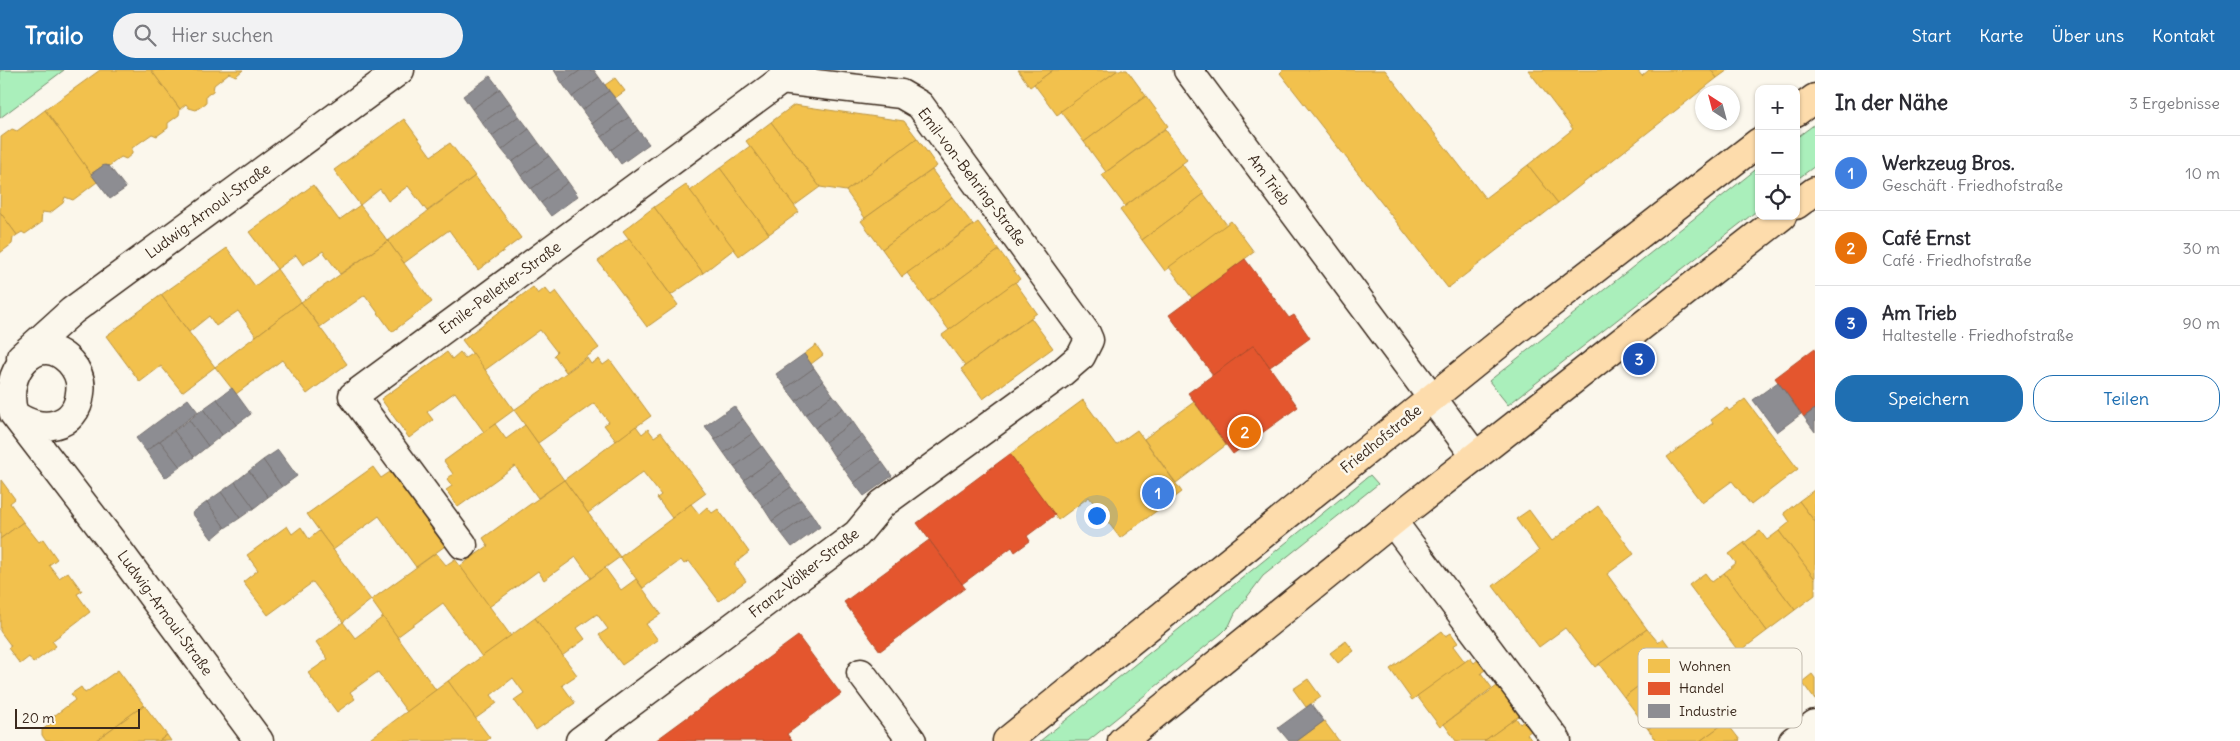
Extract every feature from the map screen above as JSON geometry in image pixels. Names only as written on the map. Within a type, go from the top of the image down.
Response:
[{"type":"main road","points":[[1800,109],[1815,98]]},
{"type":"main road","name":"Friedhofstraße","points":[[1007,741],[1515,331],[1755,145]]},
{"type":"main road","points":[[1800,202],[1815,191]]},
{"type":"main road","points":[[1122,741],[1393,522],[1777,220]]},
{"type":"street","name":"Ludwig-Arnoul-Straße","points":[[259,741],[110,539],[14,414],[6,400],[4,388],[10,369],[20,357],[72,311],[400,70]]},
{"type":"street","name":"Am Trieb","points":[[1188,70],[1476,457]]},
{"type":"street","name":"Emil-von-Behring-Straße","points":[[788,75],[901,94],[920,105],[1086,333],[1089,340]]},
{"type":"street","name":"Emile-Pelletier-Straße","points":[[463,545],[353,396],[788,75]]},
{"type":"street","name":"Franz-Völker-Straße","points":[[580,741],[857,534],[882,504],[1059,375],[1081,356],[1089,340]]},
{"type":"street","points":[[14,414],[25,423],[41,427],[59,423],[72,414],[80,400],[81,383],[76,368],[66,358],[54,351],[39,350],[20,357]]},
{"type":"street","points":[[1393,522],[1558,741]]},
{"type":"street","points":[[861,672],[912,741]]},
{"type":"street","points":[[1793,741],[1815,724]]},
{"type":"green space","points":[[0,70],[64,70],[0,118]]},
{"type":"green space","points":[[1815,124],[1815,166],[1800,177],[1800,175],[1800,135]]},
{"type":"green space","points":[[1755,170],[1755,212],[1508,405],[1489,381]]},
{"type":"green space","points":[[1370,475],[1378,484],[1263,576],[1235,613],[1229,626],[1222,633],[1088,741],[1040,741]]},
{"type":"building: Wohnen","points":[[100,70],[151,70],[180,109],[179,115],[168,123],[168,128],[157,136],[152,134],[132,148],[132,154],[126,159],[121,157],[109,166],[104,165],[91,174],[45,110]]},
{"type":"building: Wohnen","points":[[151,70],[243,70],[236,76],[229,73],[214,85],[213,91],[206,96],[206,103],[196,110],[189,108],[186,104],[180,109]]},
{"type":"building: Wohnen","points":[[1018,70],[1053,70],[1030,87]]},
{"type":"building: Wohnen","points":[[1053,70],[1118,70],[1057,115],[1034,84]]},
{"type":"building: Wohnen","points":[[1118,70],[1127,70],[1146,96],[1084,142],[1061,111]]},
{"type":"building: Wohnen","points":[[1283,70],[1385,70],[1485,198],[1528,165],[1558,203],[1448,288],[1280,73]]},
{"type":"building: Wohnen","points":[[1528,70],[1637,70],[1642,76],[1649,70],[1711,70],[1717,78],[1708,85],[1695,85],[1695,95],[1558,203],[1528,165],[1573,129]]},
{"type":"building: Wohnen","points":[[1711,70],[1728,70],[1717,78]]},
{"type":"building: Wohnen","points":[[615,78],[625,91],[615,98],[605,85]]},
{"type":"building: Wohnen","points":[[1146,96],[1168,126],[1106,172],[1084,142]]},
{"type":"building: Wohnen","points":[[794,105],[904,121],[917,138],[846,191],[820,187],[771,122]]},
{"type":"building: Wohnen","points":[[45,110],[97,182],[73,200],[65,197],[63,203],[50,213],[42,212],[41,223],[25,234],[22,232],[17,235],[0,212],[1,137],[12,129],[17,131]]},
{"type":"building: Wohnen","points":[[404,119],[431,156],[450,143],[475,176],[427,211],[408,186],[388,201],[380,189],[360,205],[334,170]]},
{"type":"building: Wohnen","points":[[771,122],[820,187],[794,206],[746,141]]},
{"type":"building: Wohnen","points":[[1165,129],[1187,160],[1125,206],[1102,175]]},
{"type":"building: Wohnen","points":[[917,138],[937,166],[865,218],[846,191]]},
{"type":"building: Wohnen","points":[[750,146],[799,212],[769,234],[720,168]]},
{"type":"building: Wohnen","points":[[1182,164],[1204,194],[1142,240],[1120,210]]},
{"type":"building: Wohnen","points":[[720,168],[769,234],[739,256],[690,191]]},
{"type":"building: Wohnen","points":[[932,170],[952,197],[882,249],[861,221]]},
{"type":"building: Wohnen","points":[[475,176],[521,238],[478,270],[449,230],[404,263],[388,241]]},
{"type":"building: Wohnen","points":[[313,185],[339,220],[360,205],[388,241],[340,274],[323,251],[303,265],[296,255],[277,269],[249,232]]},
{"type":"building: Wohnen","points":[[686,185],[734,249],[703,273],[654,207]]},
{"type":"building: Wohnen","points":[[1204,194],[1227,225],[1165,271],[1142,240]]},
{"type":"building: Wohnen","points":[[952,197],[973,225],[902,277],[882,249]]},
{"type":"building: Wohnen","points":[[654,207],[703,273],[671,295],[623,231]]},
{"type":"building: Wohnen","points":[[0,212],[17,235],[13,238],[12,244],[0,253]]},
{"type":"building: Wohnen","points":[[1231,221],[1254,252],[1192,298],[1169,267]]},
{"type":"building: Wohnen","points":[[978,222],[999,250],[928,302],[907,273]]},
{"type":"building: Wohnen","points":[[629,238],[678,305],[647,327],[598,261]]},
{"type":"building: Wohnen","points":[[388,241],[432,302],[392,332],[365,295],[320,327],[301,302]]},
{"type":"building: Wohnen","points":[[227,248],[255,286],[277,269],[301,302],[256,336],[238,311],[216,326],[209,316],[189,332],[161,295]]},
{"type":"building: Wohnen","points":[[999,250],[1020,279],[949,330],[928,302]]},
{"type":"building: Wohnen","points":[[1015,282],[1037,313],[965,366],[942,335]]},
{"type":"building: Wohnen","points":[[533,287],[538,294],[545,288],[551,295],[556,291],[599,348],[566,372],[554,355],[557,352],[540,330],[485,370],[462,340]]},
{"type":"building: Wohnen","points":[[161,295],[215,367],[182,392],[161,366],[140,382],[106,336]]},
{"type":"building: Wohnen","points":[[301,302],[347,364],[307,394],[282,360],[236,394],[215,367]]},
{"type":"building: Wohnen","points":[[1031,318],[1053,348],[983,399],[961,369]]},
{"type":"building: Wohnen","points":[[816,345],[823,355],[811,364],[804,354]]},
{"type":"building: Wohnen","points":[[447,352],[452,359],[460,352],[465,358],[473,353],[514,410],[484,432],[455,392],[427,412],[433,420],[409,438],[381,399]]},
{"type":"building: Wohnen","points":[[587,358],[591,364],[599,359],[603,365],[610,360],[651,416],[616,441],[604,425],[609,422],[594,403],[538,443],[514,410]]},
{"type":"building: Wohnen","points":[[1745,399],[1798,469],[1751,505],[1732,481],[1702,503],[1667,457],[1713,423],[1711,420],[1727,408],[1729,411]]},
{"type":"building: Wohnen","points":[[1083,400],[1116,445],[1137,430],[1182,492],[1120,538],[1089,497],[1058,520],[1010,454]]},
{"type":"building: Wohnen","points":[[1194,402],[1226,445],[1176,483],[1144,439]]},
{"type":"building: Wohnen","points":[[495,424],[506,439],[525,425],[564,480],[538,498],[515,466],[458,507],[446,490],[452,486],[447,479],[453,474],[444,461]]},
{"type":"building: Wohnen","points":[[636,426],[642,434],[648,429],[654,437],[661,432],[706,493],[672,518],[657,498],[661,495],[643,472],[588,513],[564,480]]},
{"type":"building: Wohnen","points":[[373,467],[381,478],[390,472],[445,546],[416,567],[379,516],[333,550],[307,514]]},
{"type":"building: Wohnen","points":[[1,480],[15,499],[10,503],[23,522],[0,539]]},
{"type":"building: Wohnen","points":[[564,480],[620,557],[591,578],[576,557],[544,580],[538,571],[489,607],[460,566],[488,546],[483,538]]},
{"type":"building: Wohnen","points":[[1814,490],[1815,492],[1815,522],[1799,501]]},
{"type":"building: Wohnen","points":[[1799,501],[1815,522],[1815,579],[1779,531],[1790,522],[1784,513]]},
{"type":"building: Wohnen","points":[[691,504],[699,514],[707,507],[712,513],[718,509],[749,552],[734,564],[746,581],[719,601],[689,561],[684,564],[681,560],[643,588],[620,557]]},
{"type":"building: Wohnen","points":[[1598,506],[1634,554],[1607,574],[1647,629],[1595,667],[1565,628],[1539,647],[1493,586],[1539,551],[1516,519],[1529,510],[1552,541]]},
{"type":"building: Wohnen","points":[[23,522],[39,542],[43,539],[57,559],[49,565],[59,578],[68,572],[82,591],[77,594],[90,612],[52,641],[56,646],[33,663],[29,657],[20,664],[8,648],[11,646],[0,631],[0,539]]},
{"type":"building: Wohnen","points":[[287,526],[292,534],[301,527],[309,539],[319,531],[371,600],[343,622],[313,582],[268,615],[243,582],[258,570],[247,555]]},
{"type":"building: Wohnen","points":[[1760,531],[1767,540],[1779,531],[1815,579],[1815,595],[1795,610],[1744,543]]},
{"type":"building: Wohnen","points":[[1744,543],[1795,610],[1767,631],[1724,573],[1736,563],[1729,554]]},
{"type":"building: Wohnen","points":[[436,553],[446,565],[455,559],[511,636],[482,657],[443,603],[397,637],[371,600]]},
{"type":"building: Wohnen","points":[[605,568],[621,590],[636,579],[661,614],[646,624],[658,640],[622,665],[599,635],[608,629],[597,614],[577,628],[585,639],[562,656],[535,618]]},
{"type":"building: Wohnen","points":[[1705,573],[1712,582],[1724,573],[1767,631],[1744,648],[1736,648],[1689,585]]},
{"type":"building: Wohnen","points":[[383,617],[436,690],[407,712],[378,672],[350,692],[355,699],[337,712],[308,673],[328,659],[316,642],[343,622],[355,638]]},
{"type":"building: Wohnen","points":[[535,618],[577,675],[562,685],[575,703],[536,730],[514,700],[524,693],[513,678],[491,695],[497,703],[475,719],[448,681]]},
{"type":"building: Wohnen","points":[[1647,629],[1658,642],[1663,638],[1670,648],[1638,648],[1638,686],[1624,697],[1599,664]]},
{"type":"building: Wohnen","points":[[1442,631],[1446,636],[1451,633],[1458,643],[1453,646],[1465,662],[1412,700],[1390,669]]},
{"type":"building: Wohnen","points":[[1346,641],[1354,651],[1338,663],[1330,653]]},
{"type":"building: Wohnen","points":[[1470,658],[1474,663],[1479,659],[1486,669],[1481,673],[1492,688],[1440,727],[1417,696]]},
{"type":"building: Wohnen","points":[[118,670],[144,705],[95,741],[46,741],[42,735],[42,730],[53,722],[50,719],[75,700],[71,694],[81,687],[85,693]]},
{"type":"building: Wohnen","points":[[1812,674],[1815,678],[1815,700],[1802,682]]},
{"type":"building: Wohnen","points":[[1308,679],[1321,697],[1306,707],[1293,689]]},
{"type":"building: Wohnen","points":[[448,681],[490,738],[486,741],[367,741]]},
{"type":"building: Wohnen","points":[[1497,686],[1500,691],[1505,687],[1512,697],[1508,701],[1519,716],[1484,741],[1456,741],[1444,724]]},
{"type":"building: Wohnen","points":[[1638,686],[1638,716],[1624,697]]},
{"type":"building: Wohnen","points":[[144,705],[167,735],[159,741],[95,741]]},
{"type":"building: Wohnen","points":[[1516,718],[1520,724],[1525,720],[1532,730],[1527,734],[1532,741],[1484,741]]},
{"type":"building: Wohnen","points":[[1324,721],[1339,741],[1297,741]]},
{"type":"building: Wohnen","points":[[1718,728],[1700,741],[1657,741],[1648,729]]},
{"type":"building: Wohnen","points":[[1718,728],[1731,728],[1740,740],[1739,741],[1700,741]]},
{"type":"building: Wohnen","points":[[167,735],[171,741],[159,741]]},
{"type":"building: Handel","points":[[1245,259],[1289,318],[1294,315],[1310,338],[1270,367],[1254,345],[1213,375],[1169,315]]},
{"type":"building: Handel","points":[[1254,345],[1298,407],[1233,454],[1188,393]]},
{"type":"building: Handel","points":[[1815,348],[1815,409],[1804,417],[1775,378]]},
{"type":"building: Handel","points":[[1010,454],[1055,515],[1027,536],[1030,541],[1015,552],[1012,547],[962,584],[917,523]]},
{"type":"building: Handel","points":[[929,540],[965,588],[880,651],[844,602]]},
{"type":"building: Handel","points":[[798,636],[841,694],[787,734],[792,741],[655,741]]},
{"type":"building: Industrie","points":[[554,70],[581,70],[562,83]]},
{"type":"building: Industrie","points":[[581,70],[594,70],[599,77],[572,97],[562,83]]},
{"type":"building: Industrie","points":[[490,76],[500,89],[472,109],[463,96]]},
{"type":"building: Industrie","points":[[599,77],[609,91],[582,110],[572,97]]},
{"type":"building: Industrie","points":[[500,89],[510,103],[482,123],[472,109]]},
{"type":"building: Industrie","points":[[609,91],[619,103],[592,124],[582,110]]},
{"type":"building: Industrie","points":[[510,103],[519,116],[492,136],[482,123]]},
{"type":"building: Industrie","points":[[619,103],[629,117],[602,137],[592,124]]},
{"type":"building: Industrie","points":[[519,116],[529,129],[502,150],[492,136]]},
{"type":"building: Industrie","points":[[629,117],[638,130],[611,150],[602,137]]},
{"type":"building: Industrie","points":[[529,129],[539,143],[512,162],[502,150]]},
{"type":"building: Industrie","points":[[638,130],[649,144],[621,164],[611,150]]},
{"type":"building: Industrie","points":[[539,143],[549,156],[521,176],[512,162]]},
{"type":"building: Industrie","points":[[549,156],[559,169],[531,189],[521,176]]},
{"type":"building: Industrie","points":[[104,165],[109,166],[126,188],[110,199],[91,174]]},
{"type":"building: Industrie","points":[[559,169],[568,182],[541,203],[531,189]]},
{"type":"building: Industrie","points":[[568,182],[578,196],[551,216],[541,203]]},
{"type":"building: Industrie","points":[[804,354],[814,368],[786,388],[776,374]]},
{"type":"building: Industrie","points":[[814,368],[823,381],[796,401],[786,388]]},
{"type":"building: Industrie","points":[[823,381],[833,395],[805,415],[796,401]]},
{"type":"building: Industrie","points":[[1778,382],[1801,414],[1777,432],[1753,400]]},
{"type":"building: Industrie","points":[[232,388],[251,414],[236,425],[217,399]]},
{"type":"building: Industrie","points":[[833,395],[843,408],[815,428],[805,415]]},
{"type":"building: Industrie","points":[[188,399],[198,412],[146,451],[136,438]]},
{"type":"building: Industrie","points":[[217,399],[236,425],[222,435],[203,409]]},
{"type":"building: Industrie","points":[[734,406],[743,419],[715,440],[705,426]]},
{"type":"building: Industrie","points":[[843,408],[853,422],[825,442],[815,428]]},
{"type":"building: Industrie","points":[[203,409],[222,435],[208,446],[189,420]]},
{"type":"building: Industrie","points":[[1815,409],[1815,432],[1804,417]]},
{"type":"building: Industrie","points":[[743,419],[753,433],[724,453],[715,440]]},
{"type":"building: Industrie","points":[[189,420],[208,446],[194,457],[174,431]]},
{"type":"building: Industrie","points":[[853,422],[862,435],[834,456],[825,442]]},
{"type":"building: Industrie","points":[[174,431],[194,457],[180,467],[160,441]]},
{"type":"building: Industrie","points":[[753,433],[762,446],[734,467],[724,453]]},
{"type":"building: Industrie","points":[[862,435],[872,449],[844,469],[834,456]]},
{"type":"building: Industrie","points":[[160,441],[180,467],[165,478],[146,451]]},
{"type":"building: Industrie","points":[[762,446],[772,460],[744,480],[734,467]]},
{"type":"building: Industrie","points":[[872,449],[882,462],[854,483],[844,469]]},
{"type":"building: Industrie","points":[[278,450],[297,476],[282,487],[263,460]]},
{"type":"building: Industrie","points":[[263,460],[282,487],[268,497],[249,471]]},
{"type":"building: Industrie","points":[[772,460],[782,473],[753,493],[744,480]]},
{"type":"building: Industrie","points":[[882,462],[892,476],[864,496],[854,483]]},
{"type":"building: Industrie","points":[[249,471],[268,497],[254,508],[235,482]]},
{"type":"building: Industrie","points":[[782,473],[791,487],[763,507],[753,493]]},
{"type":"building: Industrie","points":[[235,482],[254,508],[240,518],[221,492]]},
{"type":"building: Industrie","points":[[791,487],[801,500],[772,521],[763,507]]},
{"type":"building: Industrie","points":[[221,492],[240,518],[225,528],[207,502]]},
{"type":"building: Industrie","points":[[801,500],[811,513],[782,534],[772,521]]},
{"type":"building: Industrie","points":[[207,502],[225,528],[212,539],[192,513]]},
{"type":"building: Industrie","points":[[811,513],[820,527],[792,547],[782,534]]},
{"type":"building: Industrie","points":[[1311,704],[1324,721],[1297,741],[1289,741],[1278,728]]},
{"type":"place","name":"Am Trieb","points":[[1639,359]]},
{"type":"place","name":"Café Ernst","points":[[1245,432]]},
{"type":"place","name":"Werkzeug Bros.","points":[[1158,493]]}]
